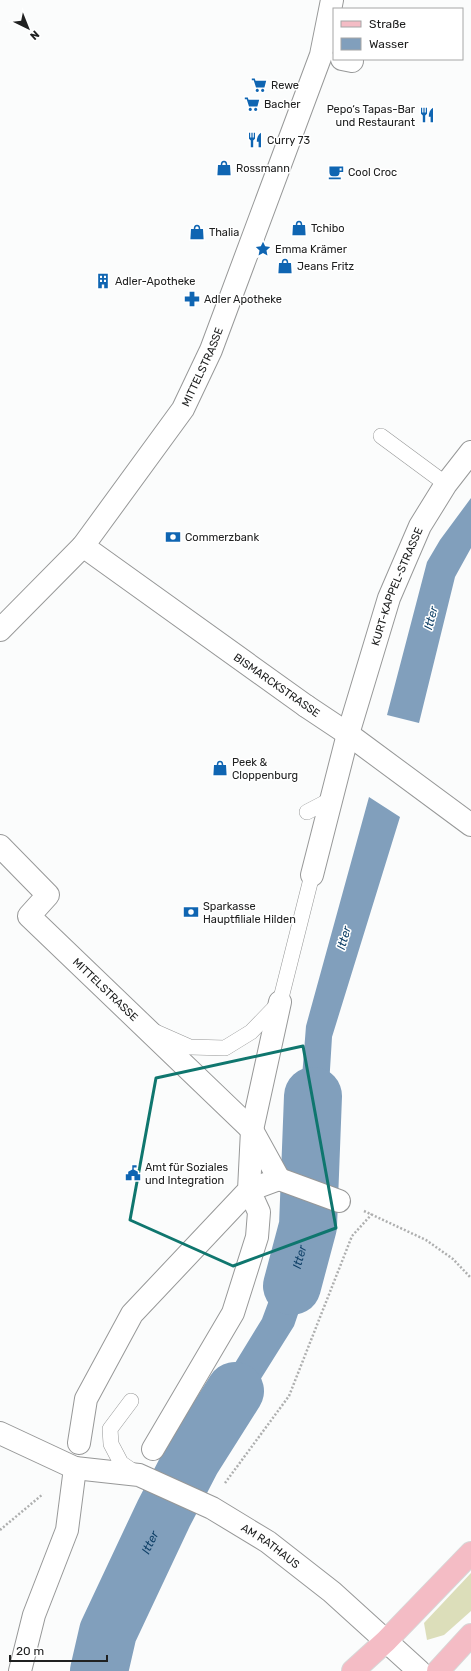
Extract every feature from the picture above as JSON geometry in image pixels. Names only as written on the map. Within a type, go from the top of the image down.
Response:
[{"type":"main road","points":[[353,1671],[386,1641],[471,1553]]},
{"type":"main road","points":[[438,1671],[471,1635]]},
{"type":"street","name":"MITTELSTRASSE","points":[[332,0],[333,12]]},
{"type":"street","name":"MITTELSTRASSE","points":[[0,630],[83,546],[183,409],[211,350],[336,60]]},
{"type":"street","name":"KURT-KAPPEL-STRASSE","points":[[312,875],[348,734],[389,598],[420,526],[446,484],[471,452]]},
{"type":"street","name":"BISMARCKSTRASSE","points":[[83,546],[306,706],[348,734],[471,825]]},
{"type":"street","name":"MITTELSTRASSE","points":[[0,846],[48,896],[29,916],[252,1130],[279,1179]]},
{"type":"street","points":[[153,1448],[233,1313],[257,1237],[258,1212],[249,1190],[252,1130],[280,1002]]},
{"type":"street","points":[[79,1443],[86,1399],[132,1314],[249,1190],[279,1179],[339,1201]]},
{"type":"street","name":"AM RATHAUS","points":[[0,1433],[76,1468],[138,1474],[212,1508],[268,1542],[332,1592],[419,1671]]},
{"type":"street","points":[[20,1671],[34,1615],[67,1530],[76,1468]]},
{"type":"lane","points":[[381,436],[446,484]]},
{"type":"lane","points":[[307,812],[332,799]]},
{"type":"lane","points":[[143,1025],[190,1047],[225,1048],[251,1032],[280,1002],[312,875]]},
{"type":"lane","name":"AM RATHAUS","points":[[131,1401],[110,1429],[111,1444],[121,1463],[138,1474]]},
{"type":"path","points":[[339,1201],[372,1214],[426,1240],[452,1259],[471,1278]]},
{"type":"path","points":[[224,1485],[289,1396],[352,1236],[372,1214]]},
{"type":"path","points":[[0,1530],[46,1492]]},
{"type":"highlighted area","points":[[303,1046],[336,1228],[233,1266],[130,1220],[156,1078]]},
{"type":"green space","points":[[471,1573],[471,1611],[444,1635],[427,1640],[424,1623]]},
{"type":"water","points":[[471,498],[471,548],[455,577],[419,723],[387,715],[427,562],[440,540]]},
{"type":"water","points":[[369,797],[400,817],[332,1037],[323,1183],[295,1167],[306,1026]]},
{"type":"water","points":[[295,1206],[325,1210],[315,1264],[294,1326],[206,1466],[180,1453],[262,1319],[278,1276]]},
{"type":"water","points":[[145,1504],[185,1524],[127,1640],[118,1671],[79,1671],[102,1581]]},
{"type":"waterway","name":"Itter","points":[[292,1286],[308,1226],[313,1096]]},
{"type":"waterway","name":"Itter","points":[[99,1671],[108,1632],[164,1513],[192,1459],[235,1391]]},
{"type":"place","name":"Rewe","points":[[259,85]]},
{"type":"place","name":"Bacher","points":[[252,104]]},
{"type":"place","name":"Pepo‘s Tapas-Bar und Restaurant","points":[[427,115]]},
{"type":"place","name":"Curry 73","points":[[255,140]]},
{"type":"place","name":"Rossmann","points":[[224,168]]},
{"type":"place","name":"Cool Croc","points":[[336,172]]},
{"type":"place","name":"Tchibo","points":[[299,228]]},
{"type":"place","name":"Thalia","points":[[197,232]]},
{"type":"place","name":"Emma Krämer","points":[[263,249]]},
{"type":"place","name":"Jeans Fritz","points":[[285,266]]},
{"type":"place","name":"Adler-Apotheke","points":[[103,281]]},
{"type":"place","name":"Adler Apotheke","points":[[192,299]]},
{"type":"place","name":"Commerzbank","points":[[173,537]]},
{"type":"place","name":"Peek & Cloppenburg","points":[[220,768]]},
{"type":"place","name":"Sparkasse Hauptfiliale Hilden","points":[[191,912]]},
{"type":"place","name":"Amt für Soziales und Integration","points":[[133,1173]]}]
